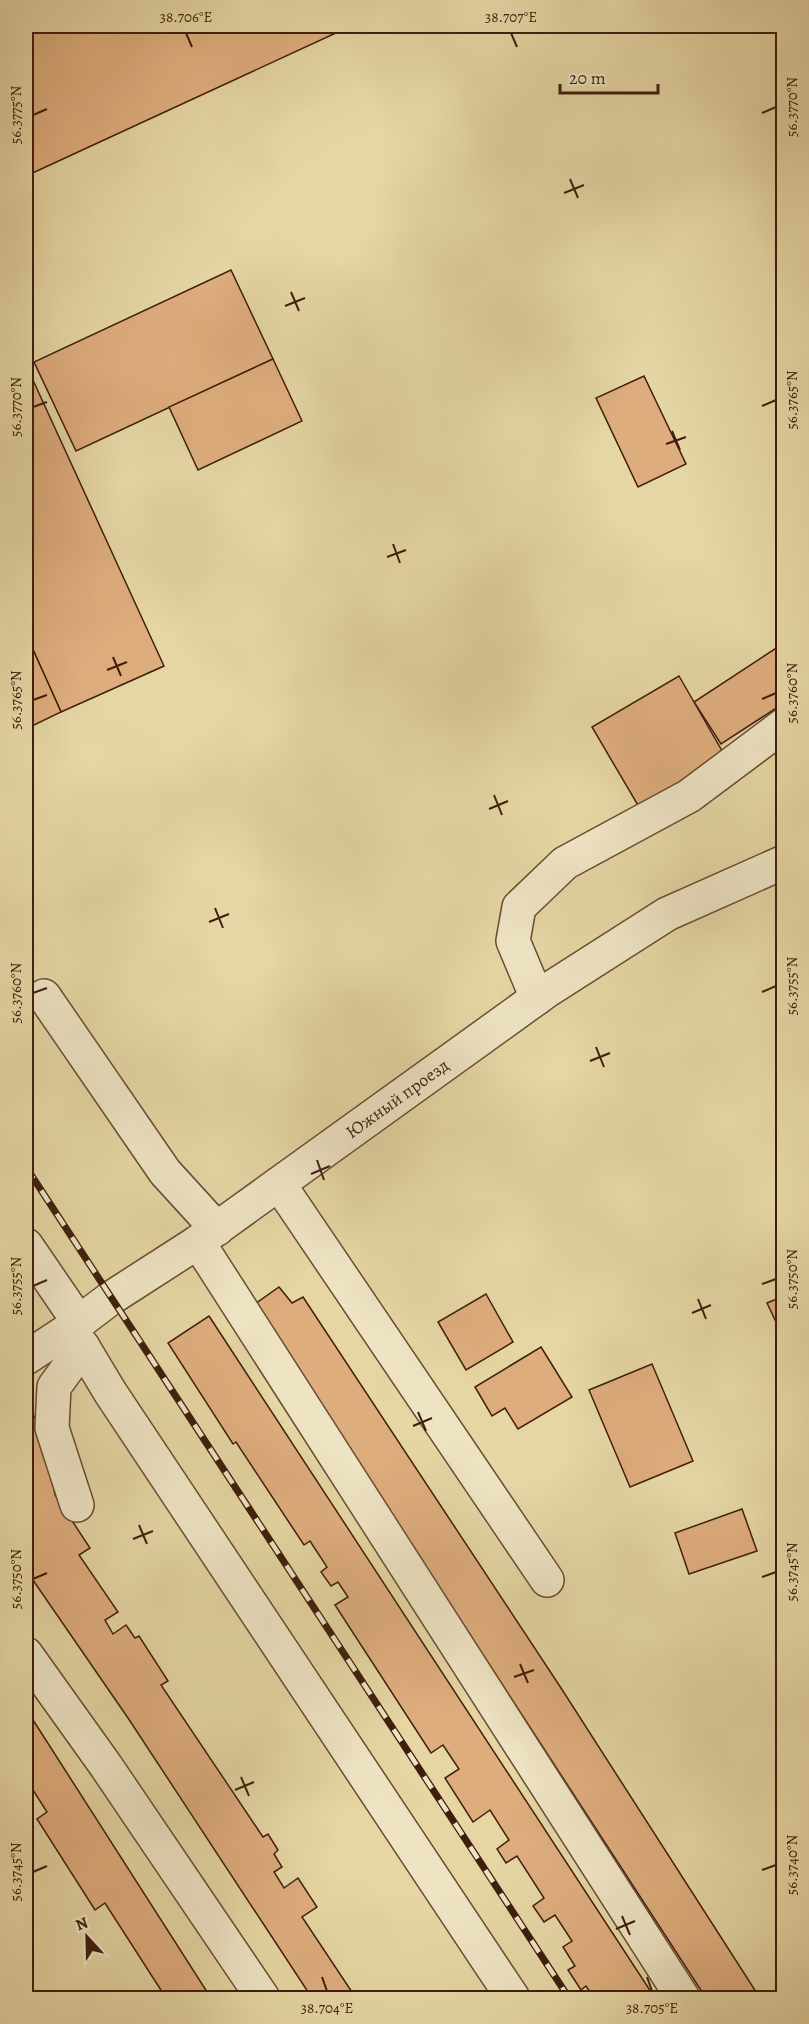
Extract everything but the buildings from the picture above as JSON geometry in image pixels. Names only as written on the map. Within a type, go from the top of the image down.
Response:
[{"type":"street","points":[[537,998],[513,941],[519,907],[565,862],[689,796],[783,725]]},
{"type":"street","name":"Южный проезд","points":[[26,1358],[77,1332],[537,998],[667,914],[783,861]]},
{"type":"street","points":[[44,996],[208,1235],[683,1998]]},
{"type":"street","points":[[279,1184],[547,1580]]},
{"type":"street","points":[[26,1245],[110,1392],[513,1998]]},
{"type":"street","points":[[77,1332],[54,1387],[52,1428],[78,1505]]},
{"type":"street","points":[[26,1654],[106,1766],[263,1998]]},
{"type":"railway","points":[[26,1167],[569,1998]]}]
